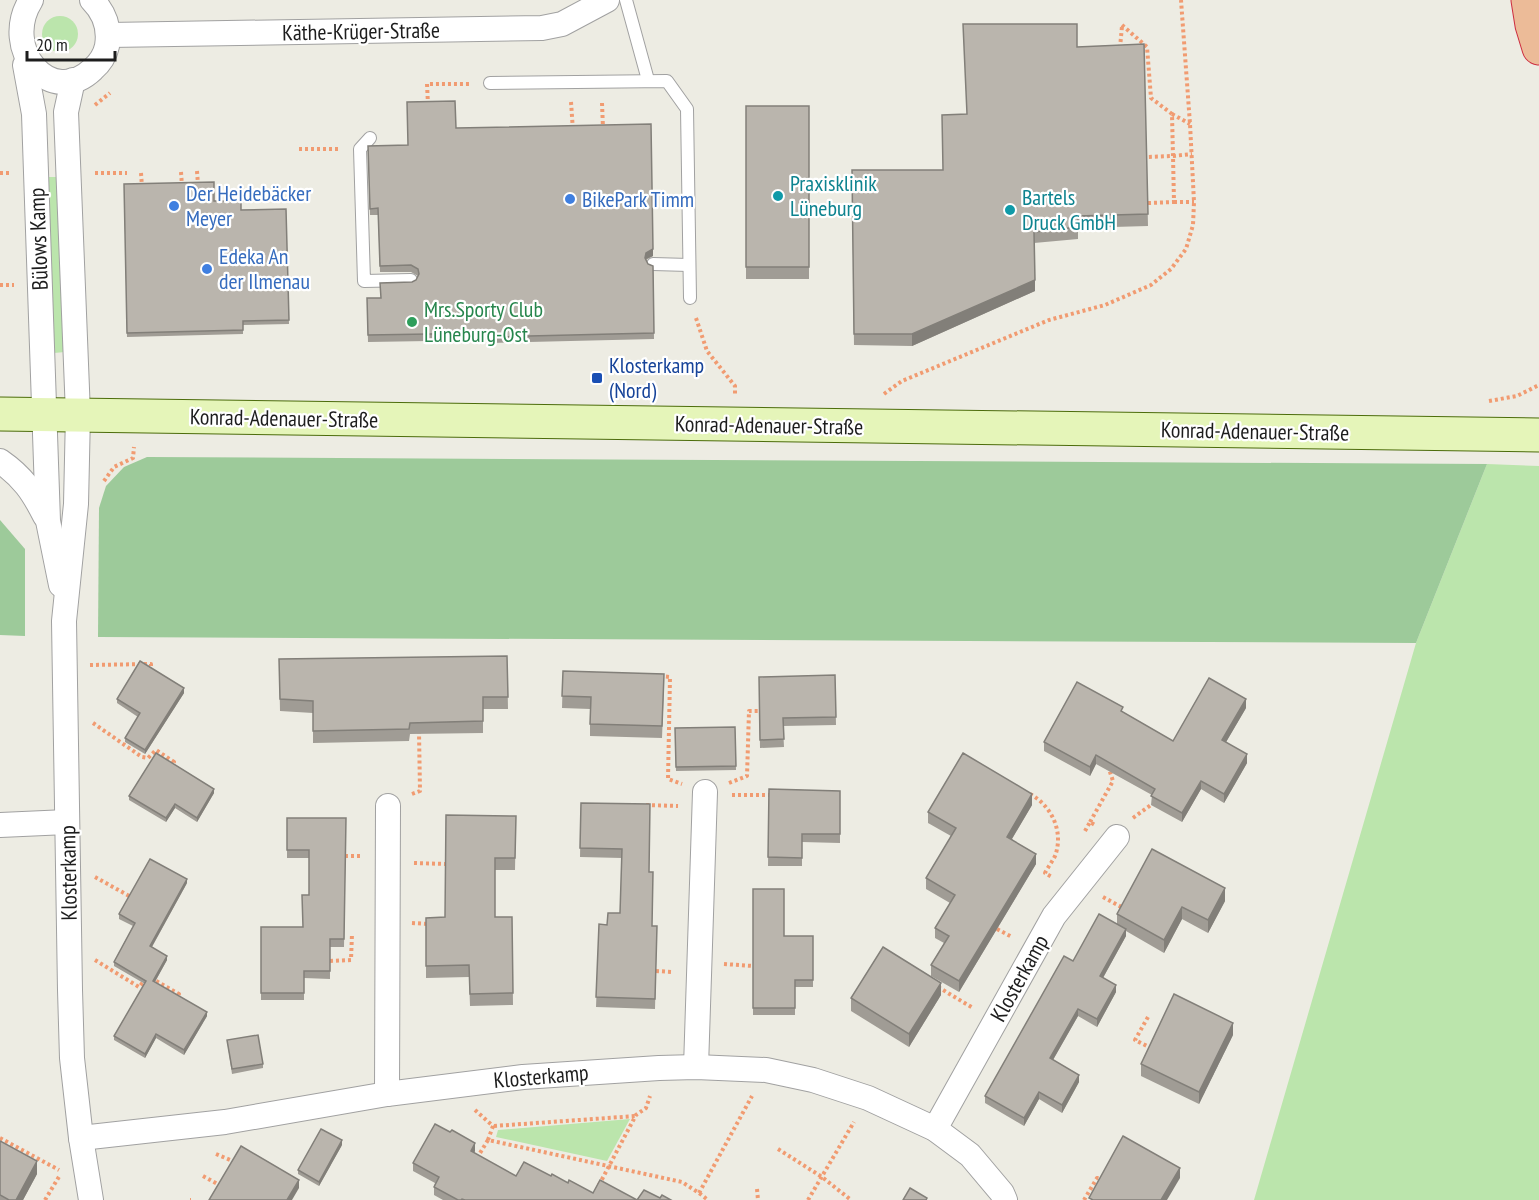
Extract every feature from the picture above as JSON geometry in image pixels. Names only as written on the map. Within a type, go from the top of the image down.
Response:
[{"type":"highway","points":[[1528,0],[1539,48]]},
{"type":"main road","name":"Konrad-Adenauer-Straße","points":[[0,414],[1539,435]]},
{"type":"street","name":"Bülows Kamp","points":[[31,0],[8,21],[26,65],[34,114],[45,415]]},
{"type":"street","points":[[26,65],[35,74],[47,80],[60,82],[87,74],[99,64],[106,50],[109,35],[100,7],[92,0]]},
{"type":"street","name":"Käthe-Krüger-Straße","points":[[109,35],[542,28],[562,24],[607,0]]},
{"type":"street","name":"Bülows Kamp","points":[[72,80],[66,112],[78,414]]},
{"type":"street","name":"Klosterkamp","points":[[78,414],[76,504],[65,609],[64,665],[72,1058],[91,1200]]},
{"type":"street","name":"Klosterkamp","points":[[45,415],[48,521],[65,609]]},
{"type":"street","name":"Klosterkamp","points":[[0,461],[16,472],[33,492],[48,521]]},
{"type":"street","points":[[696,1067],[705,798]]},
{"type":"street","points":[[387,1094],[388,806]]},
{"type":"street","points":[[0,825],[67,822]]},
{"type":"street","name":"Klosterkamp","points":[[935,1130],[1054,916],[1068,881],[1117,837]]},
{"type":"street","name":"Klosterkamp","points":[[81,1138],[225,1122],[387,1094],[523,1077],[659,1068],[766,1070],[813,1080],[868,1098],[935,1130],[970,1155],[1005,1200]]},
{"type":"lane","points":[[626,0],[648,80]]},
{"type":"lane","points":[[490,83],[667,81],[687,109],[690,298]]},
{"type":"lane","points":[[370,138],[360,149],[364,280],[411,280]]},
{"type":"lane","points":[[653,264],[689,265]]},
{"type":"path","points":[[875,400],[902,381],[1049,320],[1105,305],[1151,285],[1171,269],[1186,249],[1193,225],[1194,202],[1181,0]]},
{"type":"path","points":[[1119,56],[1122,25],[1147,47],[1151,98],[1190,124]]},
{"type":"path","points":[[601,81],[603,132]]},
{"type":"path","points":[[428,108],[427,84],[490,83]]},
{"type":"path","points":[[1172,114],[1174,202]]},
{"type":"path","points":[[299,149],[360,149]]},
{"type":"path","points":[[1146,157],[1192,154]]},
{"type":"path","points":[[181,171],[182,187]]},
{"type":"path","points":[[197,171],[198,187]]},
{"type":"path","points":[[141,173],[142,188]]},
{"type":"path","points":[[1148,203],[1194,202]]},
{"type":"path","points":[[690,298],[707,351],[735,386],[735,399]]},
{"type":"path","points":[[100,486],[114,467],[133,458],[137,416]]},
{"type":"path","points":[[64,665],[151,664],[151,672]]},
{"type":"path","points":[[650,676],[670,677],[668,779],[705,798]]},
{"type":"path","points":[[65,703],[142,757],[148,758],[156,750],[174,762],[171,766]]},
{"type":"path","points":[[705,798],[747,777],[749,711],[760,711]]},
{"type":"path","points":[[388,806],[420,790],[419,725]]},
{"type":"path","points":[[1084,832],[1113,781],[1106,759]]},
{"type":"path","points":[[1029,794],[1038,798],[1049,811],[1059,833],[1055,855],[1045,873],[1068,881],[1124,909],[1134,906]]},
{"type":"path","points":[[638,805],[705,798],[774,795]]},
{"type":"path","points":[[1090,822],[1117,837]]},
{"type":"path","points":[[68,874],[89,874],[132,897]]},
{"type":"path","points":[[387,923],[435,924]]},
{"type":"path","points":[[330,960],[351,960],[352,934]]},
{"type":"path","points":[[69,959],[91,958],[139,987],[148,976],[179,994],[177,1000]]},
{"type":"path","points":[[928,981],[995,1021]]},
{"type":"path","points":[[1148,1017],[1136,1040],[1154,1050]]},
{"type":"path","points":[[598,1186],[636,1116],[646,1108],[659,1068]]},
{"type":"path","points":[[699,1192],[766,1070]]},
{"type":"path","points":[[808,1200],[868,1098]]},
{"type":"path","points":[[468,1104],[494,1126],[636,1116]]},
{"type":"path","points":[[475,1161],[494,1126]]},
{"type":"path","points":[[0,1138],[62,1172],[45,1200]]},
{"type":"path","points":[[488,1140],[682,1182],[699,1192],[706,1200]]},
{"type":"path","points":[[778,1149],[822,1177],[851,1200]]},
{"type":"path","points":[[216,1154],[236,1162]]},
{"type":"path","points":[[203,1176],[222,1186]]},
{"type":"path","points":[[1084,1200],[1097,1178],[1104,1181]]},
{"type":"path","points":[[757,1189],[758,1200]]},
{"type":"green space","points":[[60,16],[73,21],[78,34],[73,47],[60,52],[47,47],[42,34],[47,21]]},
{"type":"green space","points":[[48,177],[58,177],[65,352],[54,353]]},
{"type":"green space","points":[[147,457],[1487,464],[1416,643],[98,637],[99,508],[106,486],[124,467]]},
{"type":"green space","points":[[1487,464],[1539,466],[1539,1200],[1254,1200],[1416,643]]},
{"type":"green space","points":[[0,520],[25,549],[25,636],[0,635]]},
{"type":"green space","points":[[630,1119],[607,1161],[496,1137],[498,1130]]},
{"type":"building","name":"Bartels Druck GmbH","points":[[963,24],[1077,24],[1077,47],[1144,44],[1148,214],[1078,216],[1078,227],[1034,232],[1035,280],[912,334],[854,334],[852,170],[943,170],[942,115],[967,114]]},
{"type":"building","points":[[455,101],[456,128],[651,124],[653,249],[646,253],[645,258],[648,264],[653,266],[654,333],[490,337],[490,333],[368,335],[367,298],[381,298],[380,283],[412,282],[419,274],[418,269],[411,265],[380,266],[378,208],[370,209],[368,146],[408,145],[407,102]]},
{"type":"building","name":"Praxisklinik Lüneburg","points":[[746,106],[809,106],[809,267],[746,267]]},
{"type":"building","name":"Edeka An der Ilmenau","points":[[214,182],[214,201],[241,201],[241,210],[286,209],[289,320],[243,321],[243,330],[127,333],[124,184]]},
{"type":"building","points":[[507,656],[508,697],[483,697],[483,721],[410,723],[409,729],[313,731],[313,701],[280,699],[279,659]]},
{"type":"building","points":[[140,661],[184,688],[145,750],[125,738],[140,713],[117,699]]},
{"type":"building","points":[[563,671],[664,674],[662,726],[590,724],[591,697],[562,696]]},
{"type":"building","points":[[835,675],[836,717],[783,718],[784,739],[760,740],[759,677]]},
{"type":"building","points":[[1209,678],[1246,699],[1222,740],[1247,754],[1224,794],[1201,781],[1182,813],[1151,796],[1155,789],[1096,755],[1090,767],[1044,742],[1077,682],[1123,707],[1121,711],[1173,741]]},
{"type":"building","points":[[735,727],[736,766],[676,767],[675,728]]},
{"type":"building","points":[[156,753],[214,789],[197,818],[175,804],[166,818],[129,796]]},
{"type":"building","points":[[963,753],[1032,794],[1007,837],[1036,854],[959,981],[931,965],[949,936],[935,928],[955,895],[926,878],[956,828],[928,812]]},
{"type":"building","points":[[769,789],[840,791],[840,834],[802,834],[802,858],[768,857]]},
{"type":"building","points":[[581,803],[650,804],[649,872],[653,872],[652,926],[657,926],[655,999],[596,997],[599,924],[607,925],[608,913],[620,913],[622,849],[580,848]]},
{"type":"building","points":[[446,815],[516,816],[515,858],[495,858],[495,917],[512,917],[513,993],[470,994],[469,965],[426,966],[426,918],[445,917]]},
{"type":"building","points":[[287,818],[346,818],[344,939],[330,939],[330,971],[304,971],[304,993],[261,993],[261,927],[303,927],[302,895],[309,895],[309,850],[287,850]]},
{"type":"building","points":[[1152,849],[1225,888],[1208,920],[1182,907],[1164,940],[1117,914]]},
{"type":"building","points":[[150,859],[187,879],[150,946],[167,956],[153,981],[207,1012],[184,1050],[156,1034],[145,1054],[114,1036],[146,981],[114,962],[135,923],[119,914]]},
{"type":"building","points":[[753,889],[784,889],[784,936],[813,936],[813,980],[795,980],[795,1008],[753,1008]]},
{"type":"building","points":[[1099,914],[1126,929],[1100,976],[1116,985],[1097,1019],[1078,1009],[1050,1058],[1079,1075],[1062,1105],[1039,1092],[1024,1118],[985,1096],[1064,956],[1073,961]]},
{"type":"building","points":[[883,947],[941,983],[909,1034],[851,998]]},
{"type":"building","points":[[1174,994],[1233,1023],[1199,1092],[1141,1064]]},
{"type":"building","points":[[258,1035],[263,1064],[232,1069],[227,1040]]},
{"type":"building","points":[[435,1124],[450,1132],[452,1130],[475,1143],[471,1151],[516,1176],[524,1162],[568,1183],[569,1180],[593,1193],[600,1180],[637,1200],[458,1200],[434,1187],[439,1177],[413,1163]]},
{"type":"building","points":[[321,1129],[342,1140],[319,1182],[298,1170]]},
{"type":"building","points":[[1123,1136],[1180,1168],[1161,1200],[1093,1200],[1089,1198]]},
{"type":"building","points":[[0,1141],[37,1161],[16,1200],[9,1200],[0,1195]]},
{"type":"building","points":[[241,1146],[299,1180],[287,1200],[209,1200]]},
{"type":"building","points":[[910,1188],[927,1198],[926,1200],[903,1200]]},
{"type":"building","points":[[644,1190],[660,1198],[662,1195],[671,1200],[637,1200]]},
{"type":"place","name":"Praxisklinik Lüneburg","points":[[778,196]]},
{"type":"place","name":"BikePark Timm","points":[[570,199]]},
{"type":"place","name":"Der Heidebäcker Meyer","points":[[174,206]]},
{"type":"place","name":"Bartels Druck GmbH","points":[[1010,210]]},
{"type":"place","name":"Edeka An der Ilmenau","points":[[207,269]]},
{"type":"place","name":"Mrs.Sporty Club Lüneburg-Ost","points":[[412,322]]},
{"type":"place","name":"Klosterkamp (Nord)","points":[[597,378]]}]
